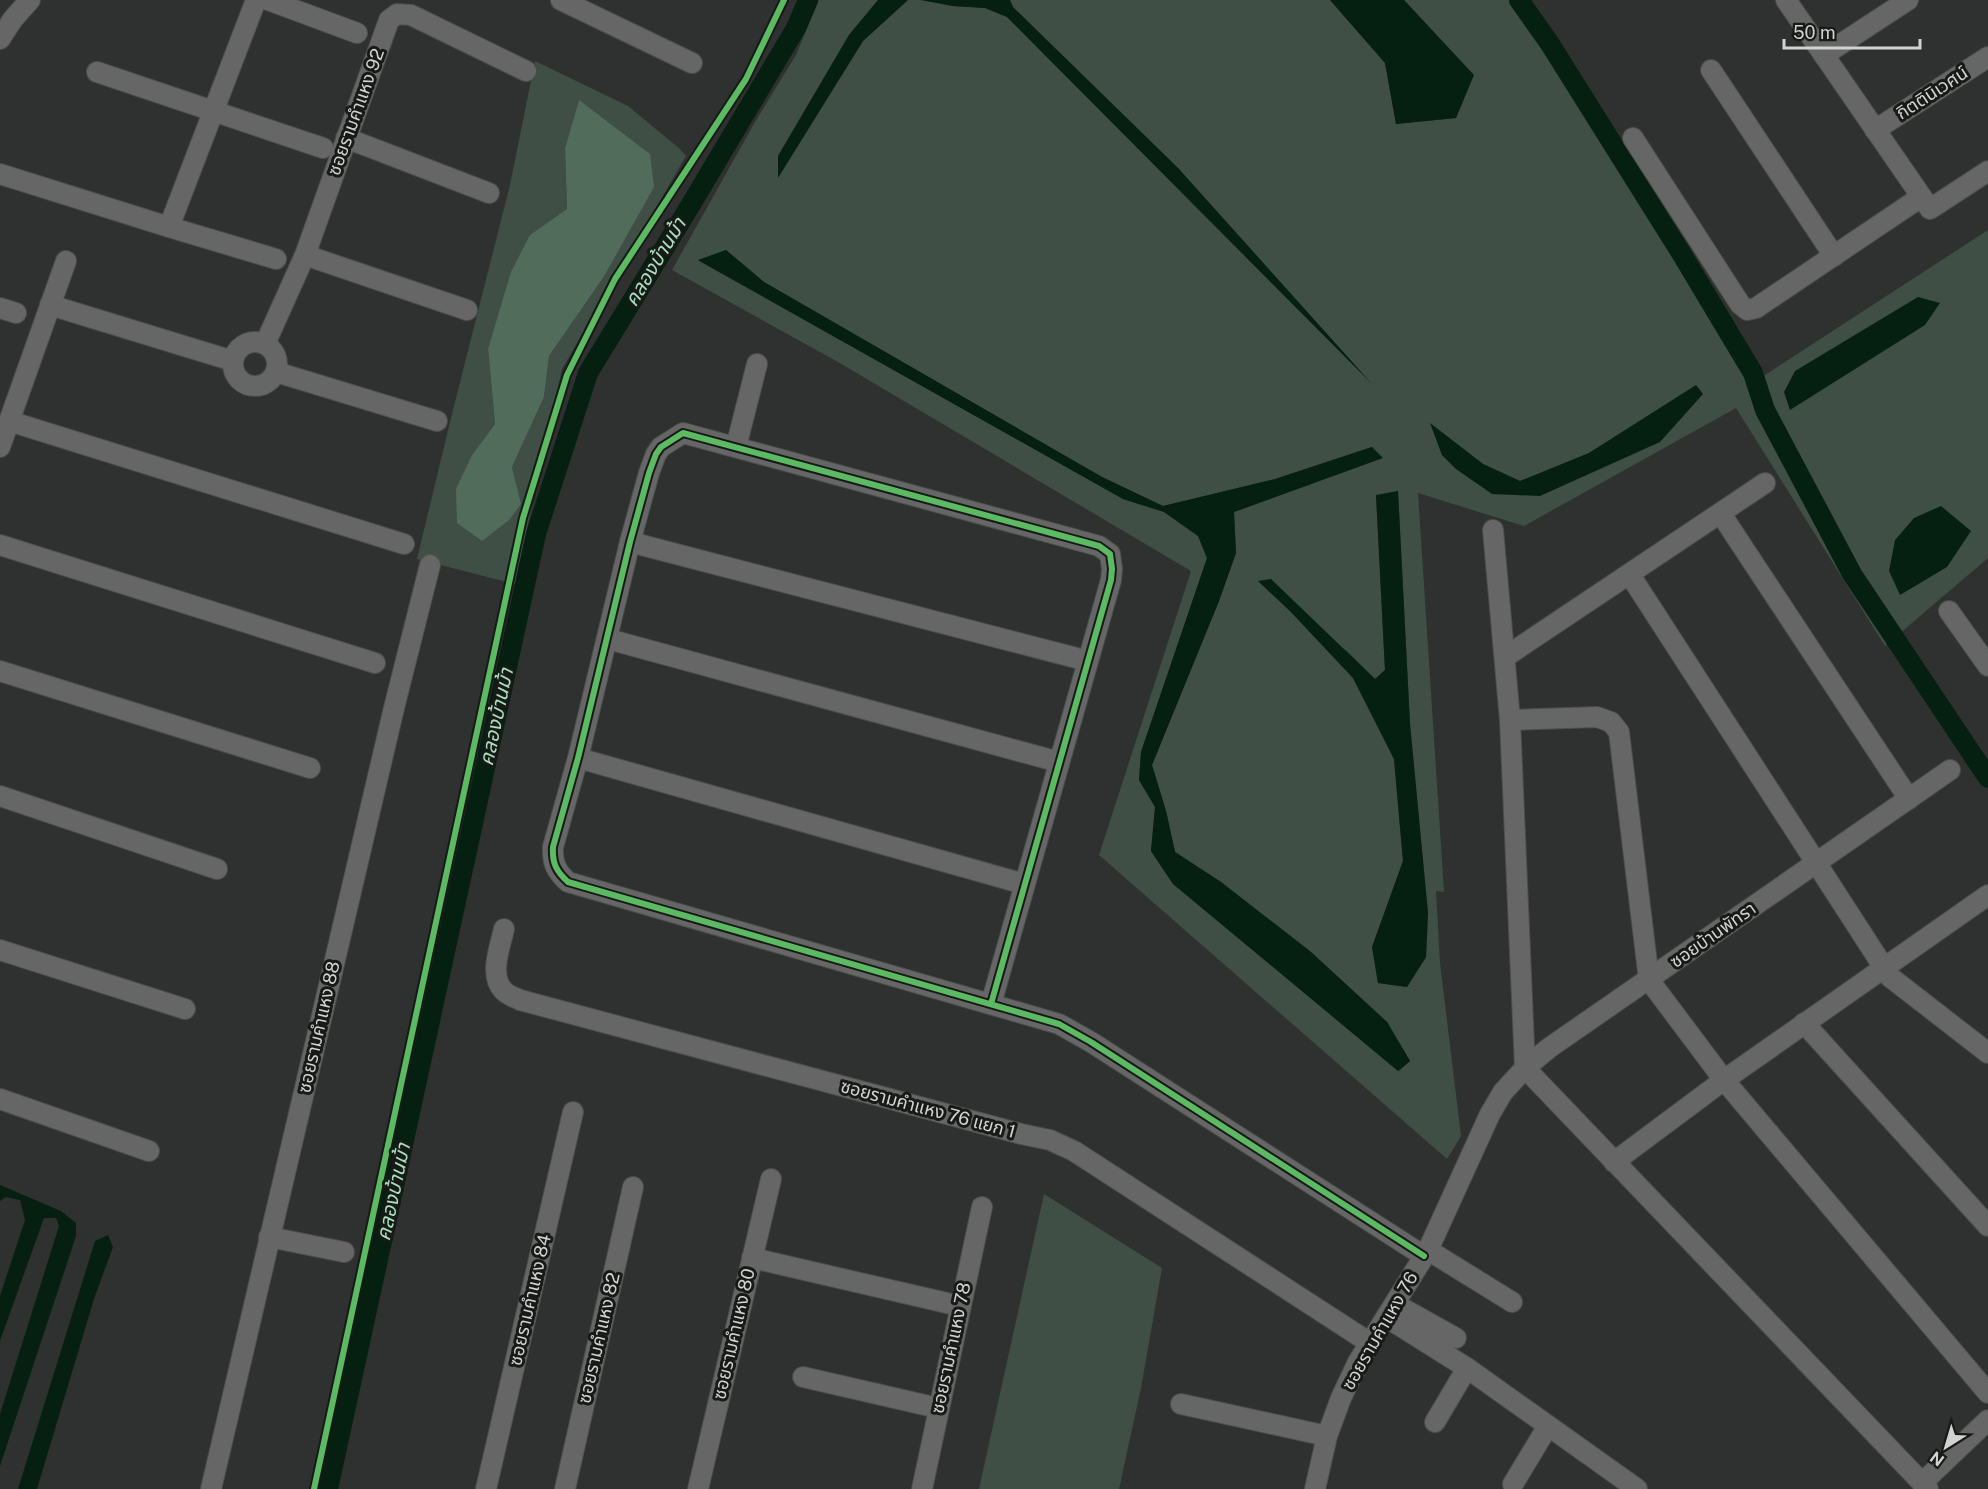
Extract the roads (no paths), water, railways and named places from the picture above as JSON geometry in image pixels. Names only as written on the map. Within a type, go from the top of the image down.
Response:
[{"type":"street","points":[[0,39],[6,17],[30,0]]},
{"type":"street","points":[[169,227],[256,0]]},
{"type":"street","points":[[268,0],[357,33]]},
{"type":"street","points":[[561,0],[692,63]]},
{"type":"street","points":[[1786,0],[1930,210],[1988,171]]},
{"type":"street","points":[[1824,55],[1908,0]]},
{"type":"street","name":"ซอยรามคําแหง 92","points":[[265,344],[305,255],[389,20],[397,14],[411,15],[526,71]]},
{"type":"street","name":"กิตตินิเวศน์","points":[[1875,130],[1988,57]]},
{"type":"street","points":[[1711,70],[1834,255]]},
{"type":"street","points":[[98,72],[323,148]]},
{"type":"street","points":[[346,138],[489,193]]},
{"type":"street","points":[[1633,138],[1740,304],[1747,310],[1756,308],[1921,196]]},
{"type":"street","points":[[0,174],[276,259]]},
{"type":"street","points":[[305,255],[467,310]]},
{"type":"street","points":[[0,447],[66,261]]},
{"type":"street","points":[[50,305],[233,361]]},
{"type":"street","points":[[258,341],[275,352],[276,372],[267,383],[253,386],[240,381],[233,368],[233,361],[235,354],[244,344],[258,341]]},
{"type":"street","points":[[736,447],[758,364]]},
{"type":"street","points":[[276,372],[438,421]]},
{"type":"street","points":[[9,421],[404,544]]},
{"type":"street","points":[[991,1004],[1088,661],[1112,569],[1110,554],[1099,546],[683,433],[661,447],[649,473],[578,758],[553,847],[553,860],[558,873],[568,882],[1059,1024],[1091,1041],[1426,1253],[1512,1302]]},
{"type":"street","points":[[1505,657],[1765,483]]},
{"type":"street","points":[[1721,514],[1909,799]]},
{"type":"street","points":[[1493,530],[1510,720],[1525,1068],[1925,1486],[1988,1420]]},
{"type":"street","points":[[630,542],[1088,661]]},
{"type":"street","points":[[0,545],[375,663]]},
{"type":"street","name":"ซอยรามคำแหง 88","points":[[211,1489],[404,665],[430,565]]},
{"type":"street","points":[[1630,575],[1890,977],[1988,1053]]},
{"type":"street","points":[[1948,611],[1988,666]]},
{"type":"street","points":[[608,639],[1059,762]]},
{"type":"street","points":[[0,671],[310,768]]},
{"type":"street","points":[[1510,720],[1598,717],[1611,722],[1619,732],[1649,980],[1724,1080],[1988,1393]]},
{"type":"street","points":[[578,758],[1024,884]]},
{"type":"street","name":"ซอยบ้านพัทรา","points":[[1490,1114],[1503,1092],[1525,1068],[1549,1048],[1950,770]]},
{"type":"street","points":[[0,796],[217,868]]},
{"type":"street","points":[[1614,1162],[1724,1080],[1988,895]]},
{"type":"street","name":"ซอยรามคำแหง 76 แยก 1","points":[[504,929],[496,960],[497,975],[504,992],[520,1000],[1050,1140],[1074,1151],[1370,1343]]},
{"type":"street","points":[[0,950],[185,1009]]},
{"type":"street","points":[[1804,1023],[1988,1226]]},
{"type":"street","points":[[0,1099],[149,1151]]},
{"type":"street","name":"ซอยรามคำแหง 84","points":[[486,1489],[573,1112]]},
{"type":"street","name":"ซอยรามคำแหง 76","points":[[1315,1489],[1327,1436],[1341,1398],[1358,1362],[1426,1253],[1490,1114]]},
{"type":"street","name":"ซอยรามคำแหง 80","points":[[698,1489],[771,1179]]},
{"type":"street","name":"ซอยรามคำแหง 82","points":[[565,1489],[633,1187]]},
{"type":"street","name":"ซอยรามคำแหง 78","points":[[922,1489],[982,1207]]},
{"type":"street","points":[[269,1236],[344,1252]]},
{"type":"street","points":[[752,1258],[960,1306]]},
{"type":"street","points":[[1390,1311],[1456,1338]]},
{"type":"street","points":[[1390,1311],[1633,1488]]},
{"type":"street","points":[[1435,1422],[1467,1368]]},
{"type":"street","points":[[803,1377],[938,1408]]},
{"type":"street","points":[[1181,1404],[1327,1436]]},
{"type":"street","points":[[1513,1484],[1548,1426]]},
{"type":"waterway","name":"คลองบ้านม้า","points":[[328,1489],[536,534],[588,373],[796,28],[808,0]]},
{"type":"waterway","points":[[1519,0],[1550,44],[1753,373],[1765,410],[1852,574],[1988,778]]}]
